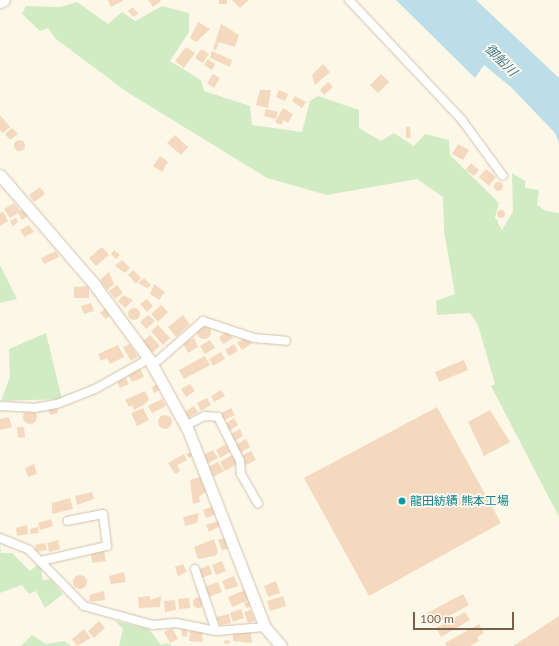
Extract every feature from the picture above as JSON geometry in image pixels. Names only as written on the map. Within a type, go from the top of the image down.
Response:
[{"type":"street","points":[[0,2],[4,0]]},
{"type":"street","points":[[349,0],[462,120],[503,176]]},
{"type":"street","points":[[0,175],[94,284],[151,362],[185,426],[265,627],[281,646]]},
{"type":"street","points":[[0,406],[34,408],[57,404],[95,389],[151,362],[203,321],[254,338],[286,341]]},
{"type":"street","points":[[185,426],[205,416],[218,417],[240,461],[241,474],[258,503]]},
{"type":"street","points":[[41,561],[107,546],[103,514],[68,521]]},
{"type":"street","points":[[0,538],[29,550],[84,606],[152,625],[176,623],[216,631],[265,627]]},
{"type":"street","points":[[195,569],[216,631]]},
{"type":"green space","points":[[77,2],[108,24],[122,12],[135,21],[162,6],[189,13],[189,32],[170,61],[201,80],[204,91],[250,106],[252,125],[302,132],[310,101],[318,96],[359,110],[359,128],[381,141],[394,133],[414,146],[425,134],[449,140],[450,155],[499,203],[495,217],[502,230],[513,211],[512,173],[525,181],[525,188],[539,190],[537,205],[546,211],[559,213],[559,517],[491,386],[495,384],[478,325],[470,313],[437,315],[436,301],[455,294],[444,231],[443,197],[417,179],[327,195],[267,178],[127,92],[56,39],[48,28],[40,31],[22,14],[26,6],[60,7]]},
{"type":"green space","points":[[0,265],[17,299],[0,303]]},
{"type":"green space","points":[[46,333],[62,399],[1,401],[10,377],[9,349]]},
{"type":"green space","points":[[0,543],[1,553],[12,553],[30,571],[40,563],[43,580],[51,579],[63,594],[45,608],[36,591],[29,594],[22,585],[0,593]]},
{"type":"green space","points":[[115,621],[149,629],[161,645],[168,643],[172,646],[119,646],[123,629]]},
{"type":"green space","points":[[32,635],[46,644],[64,641],[71,646],[21,646]]},
{"type":"water","name":"御船川","points":[[396,0],[476,0],[559,78],[559,143],[555,133],[511,87],[484,65],[475,78]]},
{"type":"building","points":[[108,0],[123,0],[123,1],[111,7]]},
{"type":"building","points":[[148,0],[160,0],[161,1],[153,7]]},
{"type":"building","points":[[219,0],[227,0],[227,4],[219,4]]},
{"type":"building","points":[[232,0],[249,0],[240,8]]},
{"type":"building","points":[[133,7],[138,14],[133,17],[128,11]]},
{"type":"building","points":[[198,22],[210,29],[196,42],[190,38]]},
{"type":"building","points":[[221,24],[239,35],[235,47],[219,42],[216,50],[213,49]]},
{"type":"building","points":[[186,47],[195,53],[184,68],[175,61]]},
{"type":"building","points":[[201,49],[209,54],[203,63],[195,58]]},
{"type":"building","points":[[212,51],[232,60],[230,67],[210,58]]},
{"type":"building","points":[[208,59],[215,64],[212,70],[204,65]]},
{"type":"building","points":[[323,64],[330,72],[315,85],[312,75]]},
{"type":"building","points":[[213,74],[220,78],[214,88],[207,83]]},
{"type":"building","points":[[381,74],[389,82],[378,93],[370,85]]},
{"type":"building","points":[[328,82],[333,87],[324,95],[320,90]]},
{"type":"building","points":[[260,90],[271,90],[268,108],[256,105]]},
{"type":"building","points":[[279,90],[288,94],[285,101],[276,97]]},
{"type":"building","points":[[295,96],[306,102],[302,108],[292,101]]},
{"type":"building","points":[[283,108],[293,114],[288,123],[284,120],[281,125],[275,122]]},
{"type":"building","points":[[266,109],[278,112],[276,119],[264,116]]},
{"type":"building","points":[[0,115],[10,127],[3,133],[0,130]]},
{"type":"building","points":[[406,127],[410,127],[411,138],[406,138]]},
{"type":"building","points":[[12,128],[18,134],[10,140],[5,134]]},
{"type":"building","points":[[175,135],[188,147],[181,155],[167,143]]},
{"type":"building","points":[[19,139],[23,141],[25,145],[23,149],[19,151],[15,149],[13,145],[15,141]]},
{"type":"building","points":[[458,144],[469,150],[463,160],[452,154]]},
{"type":"building","points":[[160,156],[168,162],[162,172],[153,166]]},
{"type":"building","points":[[471,163],[479,170],[474,176],[466,170]]},
{"type":"building","points":[[486,169],[496,177],[489,186],[479,177]]},
{"type":"building","points":[[496,182],[500,182],[502,186],[500,190],[496,190],[494,188],[494,184]]},
{"type":"building","points":[[40,187],[45,194],[34,202],[29,195]]},
{"type":"building","points":[[14,203],[20,211],[24,209],[28,216],[22,220],[18,213],[10,218],[4,209]]},
{"type":"building","points":[[499,210],[503,210],[505,214],[503,218],[499,218],[497,216],[497,212]]},
{"type":"building","points":[[3,212],[8,221],[0,226],[0,213]]},
{"type":"building","points":[[16,218],[18,222],[13,226],[10,221]]},
{"type":"building","points":[[29,225],[34,232],[24,237],[20,230]]},
{"type":"building","points":[[102,247],[109,255],[96,266],[89,258]]},
{"type":"building","points":[[114,250],[120,255],[116,259],[111,254]]},
{"type":"building","points":[[56,251],[59,257],[44,264],[41,258]]},
{"type":"building","points":[[122,260],[130,268],[125,273],[115,266]]},
{"type":"building","points":[[133,270],[141,278],[136,284],[128,275]]},
{"type":"building","points":[[109,272],[114,284],[107,290],[100,280]]},
{"type":"building","points":[[144,278],[151,285],[147,288],[138,283]]},
{"type":"building","points":[[154,284],[165,292],[159,300],[150,294]]},
{"type":"building","points":[[117,285],[123,293],[115,299],[109,291]]},
{"type":"building","points":[[89,286],[89,298],[74,298],[74,287]]},
{"type":"building","points":[[123,295],[133,300],[125,308],[118,301]]},
{"type":"building","points":[[147,299],[153,306],[147,312],[140,304]]},
{"type":"building","points":[[91,303],[94,311],[84,314],[81,306]]},
{"type":"building","points":[[161,305],[168,312],[158,322],[151,314]]},
{"type":"building","points":[[105,308],[111,315],[106,319],[100,313]]},
{"type":"building","points":[[132,308],[136,308],[140,314],[136,320],[132,320],[128,316],[128,312]]},
{"type":"building","points":[[148,315],[155,321],[146,329],[140,322]]},
{"type":"building","points":[[183,315],[190,324],[176,337],[168,327]]},
{"type":"building","points":[[158,325],[170,338],[163,345],[151,331]]},
{"type":"building","points":[[204,325],[209,327],[211,332],[209,337],[204,339],[199,337],[197,332],[199,327]]},
{"type":"building","points":[[228,331],[233,338],[223,344],[219,337]]},
{"type":"building","points":[[150,335],[160,346],[152,353],[142,342]]},
{"type":"building","points":[[247,336],[252,343],[242,350],[237,343]]},
{"type":"building","points":[[194,338],[198,347],[188,353],[183,343]]},
{"type":"building","points":[[210,340],[215,348],[205,354],[200,346]]},
{"type":"building","points":[[130,344],[138,357],[131,361],[123,347]]},
{"type":"building","points":[[234,344],[238,351],[229,356],[225,350]]},
{"type":"building","points":[[118,345],[124,357],[110,364],[107,358],[101,361],[98,354]]},
{"type":"building","points":[[221,352],[225,359],[213,366],[209,359]]},
{"type":"building","points":[[205,356],[210,365],[184,379],[179,370]]},
{"type":"building","points":[[464,360],[468,370],[439,382],[435,372]]},
{"type":"building","points":[[140,368],[144,377],[132,382],[128,374]]},
{"type":"building","points":[[126,378],[129,384],[120,388],[117,382]]},
{"type":"building","points":[[158,384],[161,389],[154,393],[152,387]]},
{"type":"building","points":[[190,384],[195,391],[186,397],[181,389]]},
{"type":"building","points":[[221,390],[225,396],[214,402],[211,396]]},
{"type":"building","points":[[145,391],[149,399],[145,404],[134,410],[132,405],[129,407],[125,400]]},
{"type":"building","points":[[207,398],[211,405],[201,411],[197,403]]},
{"type":"building","points":[[162,399],[166,406],[152,413],[148,406]]},
{"type":"building","points":[[57,406],[58,413],[50,415],[48,408]]},
{"type":"building","points":[[194,406],[198,412],[188,418],[184,412]]},
{"type":"building","name":"龍田紡績 熊本工場","points":[[437,407],[501,523],[369,596],[304,478]]},
{"type":"building","points":[[143,408],[149,420],[137,426],[131,413]]},
{"type":"building","points":[[231,408],[235,415],[224,420],[221,413]]},
{"type":"building","points":[[27,410],[33,410],[37,414],[37,420],[33,424],[27,424],[23,420],[23,414]]},
{"type":"building","points":[[490,410],[510,442],[484,456],[468,422]]},
{"type":"building","points":[[165,415],[170,417],[172,422],[170,427],[165,429],[160,427],[158,422],[160,417]]},
{"type":"building","points":[[9,417],[12,427],[0,430],[0,419]]},
{"type":"building","points":[[234,418],[238,425],[229,431],[225,424]]},
{"type":"building","points":[[17,427],[24,427],[25,437],[18,438]]},
{"type":"building","points":[[240,429],[243,436],[233,442],[229,435]]},
{"type":"building","points":[[246,439],[250,447],[240,453],[235,445]]},
{"type":"building","points":[[226,444],[230,452],[220,458],[216,450]]},
{"type":"building","points":[[213,450],[218,458],[207,464],[203,455]]},
{"type":"building","points":[[251,451],[256,460],[246,465],[241,456]]},
{"type":"building","points":[[191,452],[193,456],[189,458],[186,454]]},
{"type":"building","points":[[184,454],[187,460],[177,465],[180,471],[175,474],[168,463]]},
{"type":"building","points":[[232,455],[237,464],[225,471],[220,462]]},
{"type":"building","points":[[218,462],[224,471],[213,477],[208,467]]},
{"type":"building","points":[[34,464],[37,474],[28,477],[25,468]]},
{"type":"building","points":[[203,476],[207,491],[199,497],[200,502],[193,504],[190,480]]},
{"type":"building","points":[[92,492],[94,499],[77,505],[75,496]]},
{"type":"building","points":[[70,498],[73,509],[52,514],[52,503]]},
{"type":"building","points":[[213,506],[216,514],[206,518],[203,510]]},
{"type":"building","points":[[199,513],[197,523],[185,526],[183,517]]},
{"type":"building","points":[[51,519],[53,526],[40,530],[38,523]]},
{"type":"building","points":[[218,521],[220,526],[209,532],[206,525]]},
{"type":"building","points":[[27,525],[28,534],[17,536],[16,528]]},
{"type":"building","points":[[38,527],[39,533],[31,534],[30,529]]},
{"type":"building","points":[[226,537],[230,548],[222,550],[218,540]]},
{"type":"building","points":[[214,539],[218,552],[215,556],[198,559],[194,547]]},
{"type":"building","points":[[58,540],[60,549],[49,552],[47,543]]},
{"type":"building","points":[[45,543],[47,550],[36,552],[35,545]]},
{"type":"building","points":[[104,550],[106,561],[92,563],[91,553]]},
{"type":"building","points":[[222,561],[226,571],[216,575],[212,565]]},
{"type":"building","points":[[183,564],[187,572],[178,576],[175,567]]},
{"type":"building","points":[[209,565],[212,574],[202,578],[198,570]]},
{"type":"building","points":[[124,572],[126,582],[111,584],[109,576]]},
{"type":"building","points":[[80,575],[85,577],[87,582],[85,587],[80,589],[75,587],[73,582],[75,577]]},
{"type":"building","points":[[234,576],[238,586],[226,590],[222,581]]},
{"type":"building","points":[[276,581],[280,593],[268,597],[264,586]]},
{"type":"building","points":[[218,582],[222,592],[209,597],[205,587]]},
{"type":"building","points":[[245,590],[249,600],[232,607],[228,597]]},
{"type":"building","points":[[104,591],[105,600],[90,602],[89,595]]},
{"type":"building","points":[[463,594],[469,605],[433,625],[427,613]]},
{"type":"building","points":[[150,596],[150,600],[161,596],[160,607],[139,608],[138,597]]},
{"type":"building","points":[[198,596],[202,598],[204,602],[202,606],[198,608],[194,606],[192,602],[194,598]]},
{"type":"building","points":[[283,596],[286,606],[270,611],[267,601]]},
{"type":"building","points":[[189,598],[190,608],[179,609],[178,599]]},
{"type":"building","points":[[175,600],[176,610],[165,612],[164,601]]},
{"type":"building","points":[[249,601],[251,606],[246,608],[244,603]]},
{"type":"building","points":[[241,609],[244,618],[233,622],[230,613]]},
{"type":"building","points":[[251,610],[255,621],[248,623],[244,612]]},
{"type":"building","points":[[465,612],[470,620],[441,637],[436,628]]},
{"type":"building","points":[[229,614],[231,623],[220,625],[216,617]]},
{"type":"building","points":[[559,616],[559,646],[513,646]]},
{"type":"building","points":[[99,621],[105,628],[94,638],[88,631]]},
{"type":"building","points":[[479,624],[484,633],[477,637],[479,641],[470,646],[446,646],[445,643]]},
{"type":"building","points":[[172,628],[178,639],[170,643],[164,632]]},
{"type":"building","points":[[181,628],[188,629],[187,637],[182,636]]},
{"type":"building","points":[[84,629],[91,638],[77,646],[72,639]]},
{"type":"building","points":[[190,631],[202,632],[203,642],[189,641]]},
{"type":"building","points":[[251,632],[252,643],[233,641],[233,633]]},
{"type":"building","points":[[229,640],[230,643],[225,644],[224,641]]},
{"type":"place","name":"龍田紡績 熊本工場","points":[[402,501]]}]
